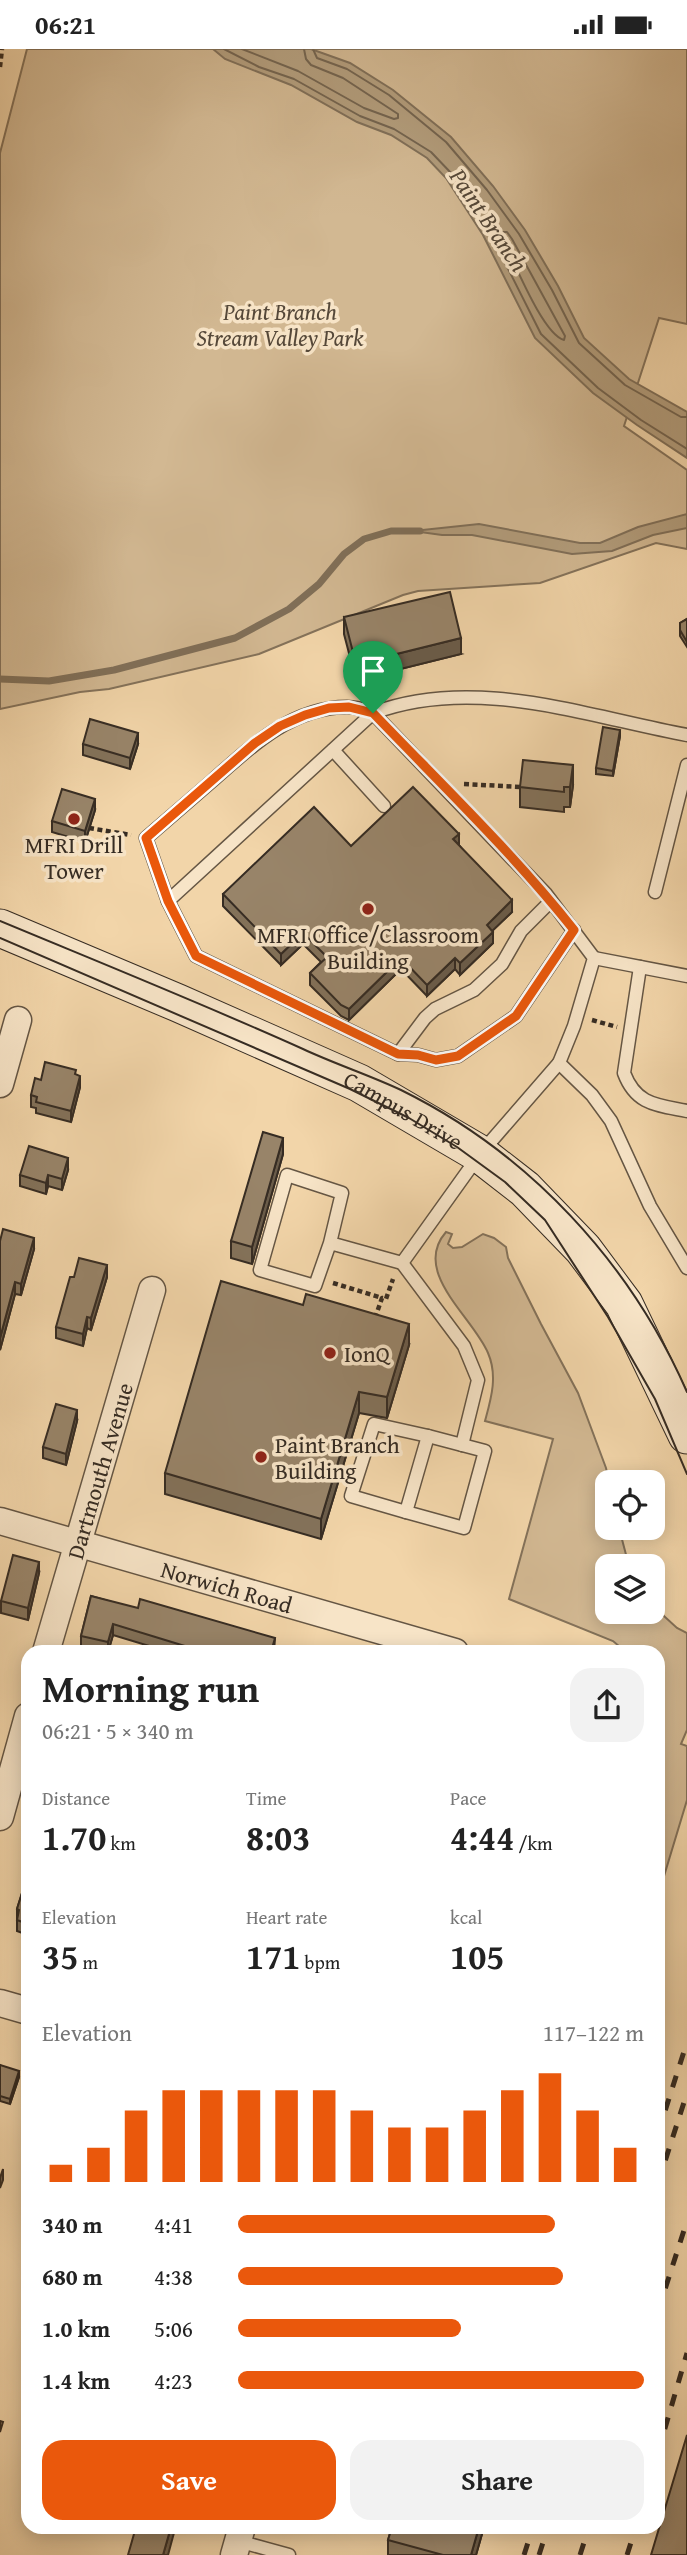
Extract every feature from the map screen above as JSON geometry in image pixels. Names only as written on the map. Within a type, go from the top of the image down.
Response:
[{"type":"main road","name":"Campus Drive","points":[[0,928],[359,1083],[480,1154],[525,1189],[583,1249],[624,1304],[687,1435]]},
{"type":"street","points":[[0,1084],[18,1020]]},
{"type":"street","name":"Dartmouth Avenue","points":[[48,1645],[152,1290]]},
{"type":"street","name":"Norwich Road","points":[[0,1521],[432,1645]]},
{"type":"street","points":[[0,1817],[8,1760],[21,1731]]},
{"type":"street","points":[[0,2003],[21,2009]]},
{"type":"lane","points":[[168,901],[373,713],[402,702],[433,698],[511,699],[687,735]]},
{"type":"lane","points":[[574,930],[516,1016],[458,1056],[436,1060],[418,1055],[398,1054],[196,956],[168,901],[146,838],[255,743],[280,726],[329,708],[349,707],[373,713],[551,901],[574,930],[594,958],[687,976]]},
{"type":"lane","points":[[333,750],[384,806]]},
{"type":"lane","points":[[654,892],[687,765]]},
{"type":"lane","points":[[398,1054],[435,1009],[474,990],[502,964],[522,931],[551,901]]},
{"type":"lane","points":[[402,1263],[480,1154],[559,1063],[574,1026],[594,958]]},
{"type":"lane","points":[[640,967],[624,1073],[628,1086],[648,1103],[687,1111]]},
{"type":"lane","points":[[559,1063],[592,1094],[611,1121],[650,1206],[687,1268]]},
{"type":"lane","points":[[286,1175],[342,1193],[330,1243],[316,1286],[260,1270],[286,1175]]},
{"type":"lane","points":[[330,1243],[402,1263],[464,1346],[478,1380],[462,1445]]},
{"type":"lane","points":[[374,1424],[428,1436],[485,1451],[464,1528],[351,1496],[374,1424]]},
{"type":"lane","points":[[407,1512],[428,1436]]},
{"type":"lane","points":[[238,2541],[289,2555]]},
{"type":"path","points":[[0,67],[2,49]]},
{"type":"path","points":[[446,789],[469,782],[522,787]]},
{"type":"path","points":[[89,828],[146,838]]},
{"type":"path","points":[[318,1279],[386,1299],[392,1280],[402,1263]]},
{"type":"path","points":[[375,1319],[382,1298]]},
{"type":"green space","name":"Paint Branch Stream Valley Park","points":[[27,49],[687,49],[687,324],[659,318],[624,426],[687,470],[687,549],[656,543],[540,583],[418,591],[259,654],[109,689],[80,692],[0,709],[0,153]]},
{"type":"green space","points":[[446,1232],[452,1234],[448,1244],[453,1248],[462,1247],[483,1234],[506,1247],[508,1258],[578,1393],[606,1470],[595,1470],[595,1540],[622,1540],[626,1554],[595,1554],[595,1624],[665,1624],[665,1617],[687,1633],[687,1730],[681,1744],[687,1746],[687,1800],[665,1873],[665,1645],[618,1645],[509,1599],[553,1439],[485,1421],[492,1387],[491,1362],[480,1339],[448,1294],[436,1263],[437,1247]]},
{"type":"water","name":"Paint Branch","points":[[213,49],[311,49],[350,63],[393,90],[451,137],[493,186],[525,230],[558,286],[584,338],[629,379],[687,412],[687,458],[593,393],[535,338],[483,235],[446,178],[427,158],[391,135],[357,122],[291,85],[225,59]]},
{"type":"water","points":[[687,514],[687,528],[653,535],[612,551],[572,554],[472,535],[413,531],[479,524],[580,543],[600,543],[638,527]]},
{"type":"building","points":[[450,592],[461,638],[356,664],[344,617]]},
{"type":"building","points":[[687,619],[687,642],[680,630],[680,623]]},
{"type":"building","points":[[90,719],[138,733],[130,758],[83,744]]},
{"type":"building","points":[[603,727],[620,730],[613,771],[596,768]]},
{"type":"building","points":[[523,760],[573,765],[570,787],[564,787],[564,792],[520,787]]},
{"type":"building","name":"MFRI Office/Classroom Building","points":[[413,787],[459,834],[453,839],[512,900],[487,925],[493,932],[460,963],[455,958],[427,985],[401,958],[349,1009],[341,1005],[310,973],[327,957],[303,933],[281,954],[223,894],[314,807],[351,846]]},
{"type":"building","name":"MFRI Drill Tower","points":[[62,789],[95,799],[85,831],[52,821]]},
{"type":"building","points":[[45,1062],[76,1070],[75,1074],[80,1076],[71,1111],[36,1102],[37,1097],[31,1095],[35,1078],[41,1080]]},
{"type":"building","points":[[263,1132],[283,1138],[252,1247],[231,1241]]},
{"type":"building","points":[[29,1146],[68,1158],[62,1179],[48,1175],[46,1183],[20,1175]]},
{"type":"building","points":[[3,1229],[34,1238],[21,1284],[15,1282],[0,1338],[0,1241]]},
{"type":"building","points":[[79,1258],[107,1265],[91,1318],[87,1317],[83,1334],[56,1327],[70,1277],[74,1277]]},
{"type":"building","name":"Paint Branch Building","points":[[221,1281],[303,1305],[306,1294],[409,1324],[387,1397],[359,1392],[321,1519],[165,1473]]},
{"type":"building","points":[[56,1404],[77,1410],[66,1454],[43,1447]]},
{"type":"building","points":[[13,1555],[39,1562],[28,1608],[1,1601]]},
{"type":"building","points":[[91,1596],[138,1608],[140,1599],[275,1638],[273,1645],[181,1645],[113,1624],[108,1642],[81,1636]]},
{"type":"building","points":[[21,1896],[21,1921],[17,1920]]},
{"type":"building","points":[[0,2065],[19,2071],[10,2099],[0,2096]]},
{"type":"building","points":[[687,2435],[687,2555],[651,2555],[657,2534],[665,2534],[665,2508]]},
{"type":"building","points":[[134,2534],[169,2534],[163,2555],[128,2555]]},
{"type":"building","points":[[390,2534],[477,2534],[471,2555],[443,2555],[388,2540]]},
{"type":"waterway","points":[[0,679],[49,681],[114,670],[235,638],[289,609],[319,584],[344,554],[364,539],[391,531],[420,531]]},
{"type":"tram line","points":[[0,921],[401,1090],[492,1145],[533,1179],[571,1216],[605,1256],[664,1344],[687,1392]]},
{"type":"tram line","points":[[0,938],[350,1089],[409,1118],[457,1147],[505,1182],[545,1220],[608,1317],[655,1399],[687,1474]]},
{"type":"railway","points":[[665,2111],[687,2042]]},
{"type":"railway","points":[[665,2161],[687,2093]]},
{"type":"railway","points":[[665,2289],[687,2221]]},
{"type":"railway","points":[[665,2428],[687,2353]]},
{"type":"railway","points":[[524,2555],[531,2534]]},
{"type":"railway","points":[[539,2555],[546,2534]]},
{"type":"railway","points":[[580,2555],[587,2534]]},
{"type":"railway","points":[[627,2555],[634,2534]]},
{"type":"place","name":"MFRI Drill Tower","points":[[74,819]]},
{"type":"place","name":"MFRI Office/Classroom Building","points":[[368,909]]},
{"type":"place","name":"IonQ","points":[[330,1353]]},
{"type":"place","name":"Paint Branch Building","points":[[261,1457]]},
{"type":"route","points":[[349,707],[373,713],[546,894],[574,930],[516,1016],[458,1056],[436,1060],[418,1055],[398,1054],[196,956],[168,901],[146,838],[255,743],[280,726],[329,708],[349,707]]}]
